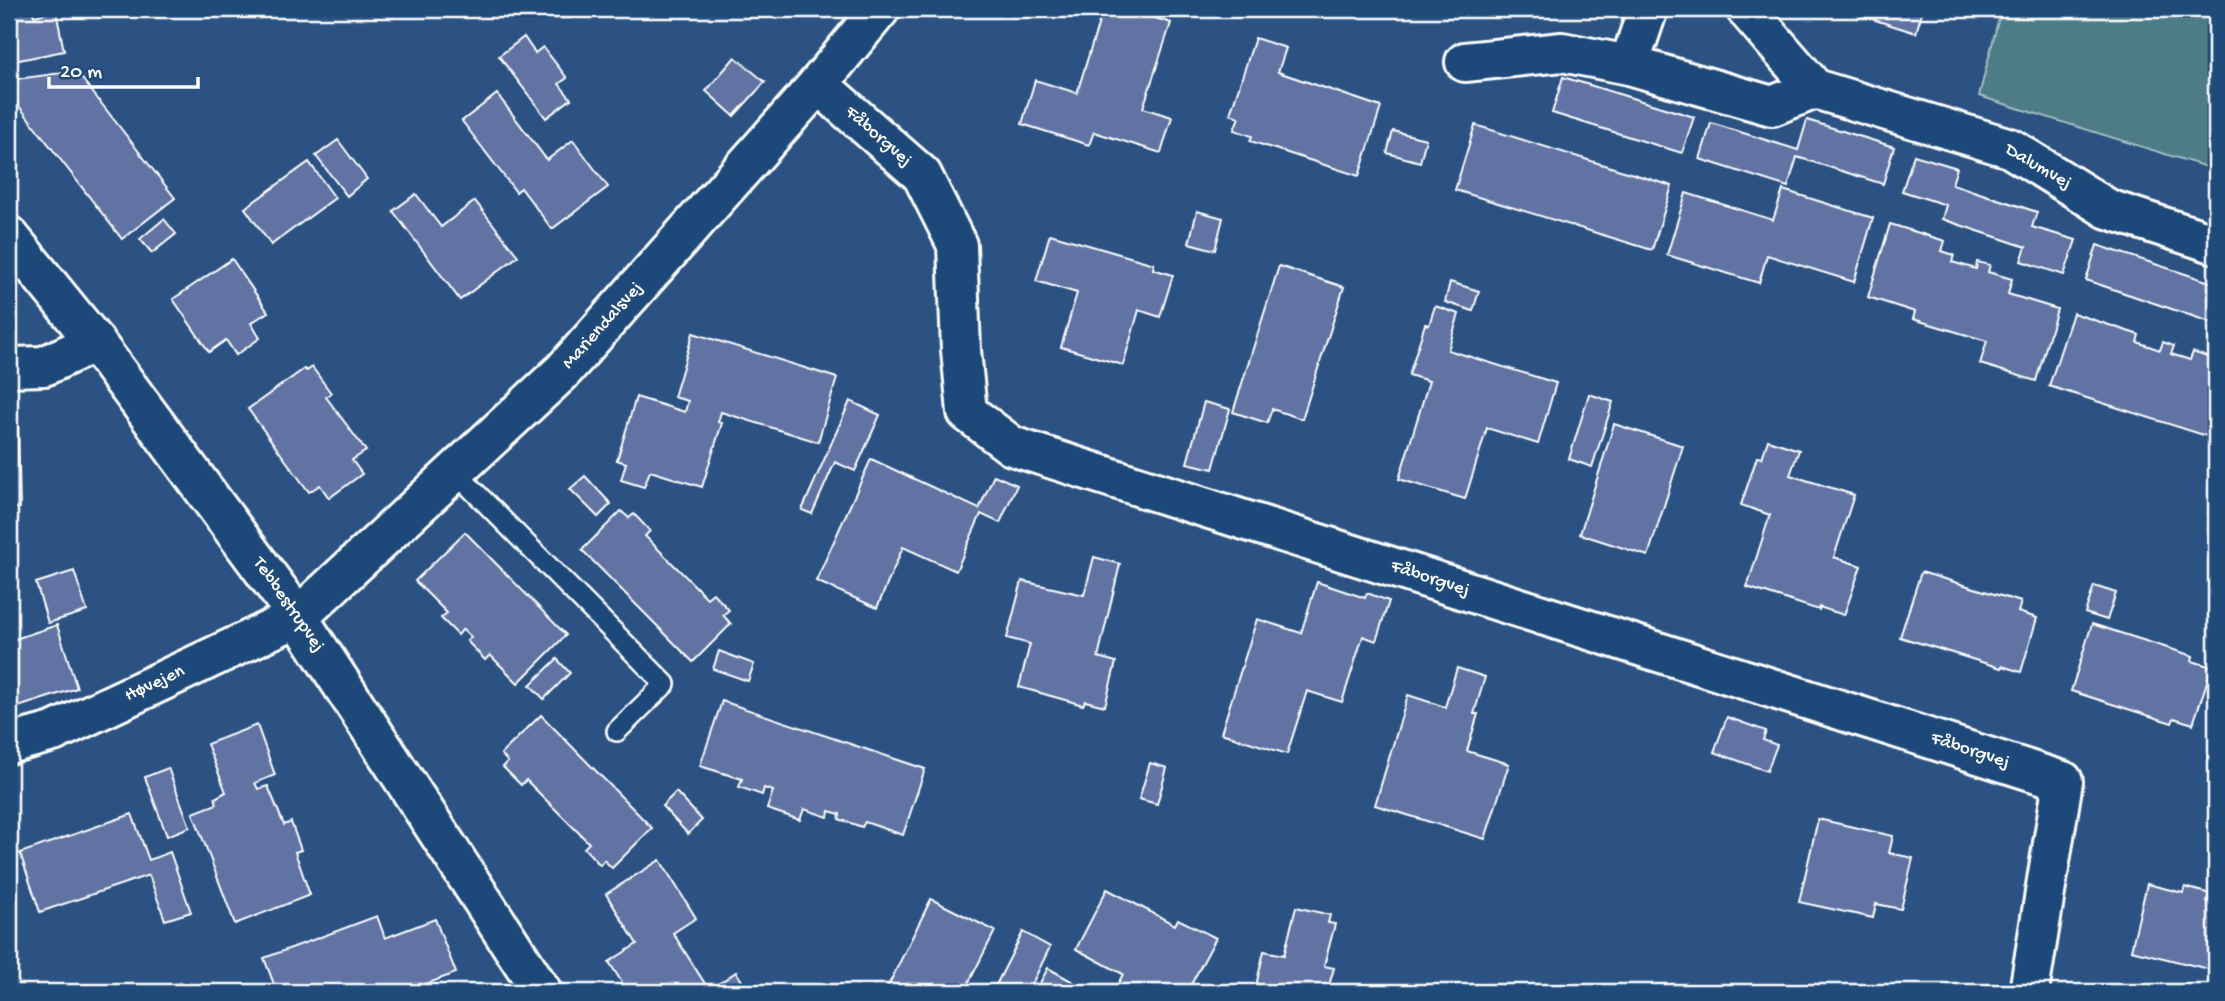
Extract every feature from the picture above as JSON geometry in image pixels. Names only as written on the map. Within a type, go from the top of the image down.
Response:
[{"type":"street","name":"Mariendalsvej","points":[[298,617],[562,372],[818,84],[880,9]]},
{"type":"street","points":[[1629,65],[1648,9]]},
{"type":"street","points":[[1465,62],[1562,52],[1629,65],[1772,106],[1815,89],[1746,9]]},
{"type":"street","name":"Fåborgvej","points":[[818,84],[922,175],[957,244],[961,350],[967,412],[1012,446],[2063,781],[2029,992]]},
{"type":"street","name":"Dalumvej","points":[[1815,89],[2010,148],[2108,209],[2216,244]]},
{"type":"street","name":"Tebbestrupvej","points":[[9,236],[95,342],[298,617],[542,992]]},
{"type":"street","points":[[9,367],[44,366],[95,342]]},
{"type":"street","name":"Høvejen","points":[[9,744],[53,732],[298,617]]},
{"type":"lane","points":[[455,472],[664,684],[617,731]]},
{"type":"green space","points":[[2001,9],[2216,9],[2216,170],[1979,96]]},
{"type":"building","points":[[9,9],[32,9],[34,16],[56,11],[64,51],[9,62]]},
{"type":"building","points":[[546,9],[570,9],[570,18],[546,18]]},
{"type":"building","points":[[1103,9],[1127,9],[1171,23],[1143,108],[1172,117],[1161,153],[1094,132],[1089,145],[1022,124],[1035,80],[1077,93]]},
{"type":"building","points":[[1854,9],[1923,9],[1916,33],[1853,13]]},
{"type":"building","points":[[524,37],[535,53],[543,47],[567,78],[559,84],[571,99],[546,118],[499,56]]},
{"type":"building","points":[[1255,38],[1286,48],[1278,72],[1381,107],[1359,176],[1250,141],[1252,136],[1234,130],[1239,117],[1230,114]]},
{"type":"building","points":[[735,57],[765,82],[734,116],[706,91]]},
{"type":"building","points":[[76,71],[175,198],[122,239],[12,97],[9,99],[9,80]]},
{"type":"building","points":[[1563,77],[1694,117],[1682,153],[1552,113]]},
{"type":"building","points":[[497,94],[547,160],[573,140],[608,187],[552,229],[521,188],[516,192],[462,121]]},
{"type":"building","points":[[1807,120],[1894,147],[1883,184],[1797,157],[1788,187],[1700,159],[1711,123],[1798,150]]},
{"type":"building","points":[[1475,125],[1672,186],[1652,250],[1455,190]]},
{"type":"building","points":[[1393,131],[1426,139],[1420,162],[1387,153]]},
{"type":"building","points":[[338,140],[367,179],[347,196],[316,156]]},
{"type":"building","points":[[1914,155],[1957,168],[1952,184],[2037,212],[2032,227],[2076,240],[2064,275],[2021,261],[2026,247],[1942,219],[1946,205],[1902,191]]},
{"type":"building","points":[[309,162],[335,198],[271,245],[245,208]]},
{"type":"building","points":[[1783,190],[1873,218],[1854,282],[1767,255],[1759,283],[1667,255],[1686,193],[1773,220]]},
{"type":"building","points":[[416,194],[441,227],[475,201],[518,256],[460,300],[393,211]]},
{"type":"building","points":[[1197,211],[1223,218],[1215,250],[1189,243]]},
{"type":"building","points":[[164,219],[176,234],[152,253],[140,239]]},
{"type":"building","points":[[1890,224],[1945,241],[1942,251],[1954,255],[1952,262],[1976,269],[1977,262],[1990,265],[1988,272],[2012,279],[2008,294],[2057,309],[2036,381],[1980,364],[1987,341],[1913,319],[1915,312],[1868,297]]},
{"type":"building","points":[[1050,234],[1154,264],[1153,269],[1173,275],[1160,317],[1139,310],[1123,365],[1061,347],[1077,293],[1036,281]]},
{"type":"building","points":[[2097,245],[2216,284],[2216,324],[2086,280]]},
{"type":"building","points":[[232,259],[268,312],[251,323],[260,338],[236,355],[226,340],[209,352],[173,299]]},
{"type":"building","points":[[1279,266],[1344,287],[1302,419],[1272,409],[1267,423],[1233,412]]},
{"type":"building","points":[[1450,282],[1479,291],[1473,311],[1445,302]]},
{"type":"building","points":[[1435,306],[1459,314],[1448,350],[1556,383],[1538,444],[1487,428],[1465,499],[1399,479],[1429,381],[1409,375],[1425,324],[1429,325]]},
{"type":"building","points":[[2073,313],[2139,335],[2137,342],[2160,350],[2163,342],[2174,346],[2171,354],[2190,360],[2193,352],[2216,360],[2216,439],[2049,386]]},
{"type":"building","points":[[693,333],[837,378],[818,442],[721,412],[718,422],[722,423],[702,487],[650,471],[644,487],[621,480],[626,463],[617,460],[636,397],[685,412],[688,401],[674,397]]},
{"type":"building","points":[[312,367],[331,393],[326,397],[366,451],[352,460],[362,474],[329,498],[320,485],[309,492],[248,409],[304,369],[307,371]]},
{"type":"building","points":[[1589,394],[1613,402],[1592,467],[1569,459]]},
{"type":"building","points":[[850,401],[880,415],[855,471],[835,462],[812,514],[802,510]]},
{"type":"building","points":[[1204,402],[1230,409],[1213,469],[1187,463]]},
{"type":"building","points":[[1614,424],[1683,446],[1648,556],[1580,534]]},
{"type":"building","points":[[9,427],[18,427],[20,508],[9,508]]},
{"type":"building","points":[[1768,440],[1799,450],[1790,475],[1854,495],[1834,557],[1861,566],[1844,615],[1819,607],[1819,610],[1747,587],[1770,515],[1741,505],[1757,457],[1762,458]]},
{"type":"building","points":[[871,459],[979,509],[994,475],[1017,485],[1000,523],[981,514],[956,571],[903,547],[877,608],[816,581]]},
{"type":"building","points":[[585,476],[611,504],[598,517],[570,489]]},
{"type":"building","points":[[621,511],[629,518],[634,514],[650,531],[645,536],[707,598],[713,593],[729,610],[723,615],[731,624],[693,662],[582,550]]},
{"type":"building","points":[[465,532],[566,635],[518,683],[490,655],[485,660],[467,641],[471,637],[463,629],[458,635],[441,618],[447,613],[415,581]]},
{"type":"building","points":[[1094,557],[1120,564],[1098,657],[1116,662],[1105,706],[1085,701],[1083,705],[1019,687],[1030,644],[1007,638],[1022,581],[1084,595]]},
{"type":"building","points":[[74,571],[87,611],[48,623],[36,583]]},
{"type":"building","points":[[1921,572],[2021,602],[2018,612],[2037,618],[2021,672],[1900,637]]},
{"type":"building","points":[[1317,582],[1365,598],[1367,593],[1389,601],[1376,641],[1363,636],[1342,702],[1307,691],[1287,754],[1221,733],[1257,619],[1301,633]]},
{"type":"building","points":[[2094,586],[2116,593],[2107,620],[2085,613]]},
{"type":"building","points":[[2092,624],[2193,656],[2192,661],[2212,667],[2193,724],[2174,718],[2172,723],[2071,691]]},
{"type":"building","points":[[57,625],[77,688],[9,710],[9,641]]},
{"type":"building","points":[[719,651],[754,664],[748,681],[713,669]]},
{"type":"building","points":[[557,659],[570,673],[544,699],[530,685]]},
{"type":"building","points":[[1457,668],[1485,677],[1467,751],[1509,764],[1485,839],[1375,805],[1408,695],[1445,707]]},
{"type":"building","points":[[722,701],[925,769],[903,835],[865,822],[862,827],[839,819],[840,814],[829,811],[828,817],[804,809],[800,820],[767,809],[773,791],[764,788],[762,795],[739,787],[742,779],[700,766]]},
{"type":"building","points":[[541,715],[652,828],[612,868],[604,860],[600,865],[584,848],[589,843],[526,780],[521,785],[503,767],[508,762],[501,754]]},
{"type":"building","points":[[1727,717],[1766,731],[1763,740],[1777,745],[1767,771],[1714,752]]},
{"type":"building","points":[[257,725],[275,775],[255,783],[258,789],[268,786],[284,825],[291,822],[301,850],[295,852],[310,895],[235,924],[193,813],[217,804],[215,798],[226,792],[207,744]]},
{"type":"building","points":[[1150,763],[1167,768],[1157,804],[1139,799]]},
{"type":"building","points":[[168,768],[190,827],[167,836],[145,777]]},
{"type":"building","points":[[676,792],[702,820],[688,834],[662,806]]},
{"type":"building","points":[[132,814],[149,860],[170,852],[191,912],[165,920],[149,875],[40,912],[20,853]]},
{"type":"building","points":[[1818,819],[1893,836],[1889,853],[1913,858],[1901,909],[1876,904],[1873,918],[1799,902]]},
{"type":"building","points":[[660,860],[696,918],[673,933],[709,990],[736,972],[749,992],[628,992],[609,962],[637,944],[606,894]]},
{"type":"building","points":[[2147,884],[2183,893],[2185,887],[2210,894],[2207,901],[2216,903],[2216,971],[2131,950]]},
{"type":"building","points":[[1107,889],[1175,925],[1178,919],[1216,938],[1187,992],[1114,992],[1123,974],[1076,949]]},
{"type":"building","points":[[931,899],[995,931],[964,992],[885,992]]},
{"type":"building","points":[[1296,907],[1330,915],[1328,923],[1335,924],[1324,966],[1334,968],[1327,992],[1258,992],[1255,990],[1264,951],[1284,955]]},
{"type":"building","points":[[377,916],[385,938],[435,919],[456,973],[404,992],[277,992],[264,958]]},
{"type":"building","points":[[1023,932],[1050,947],[1028,992],[1006,992],[995,987]]},
{"type":"building","points":[[1048,968],[1086,989],[1084,992],[1035,992]]},
{"type":"building","points":[[180,983],[182,992],[134,992]]}]
